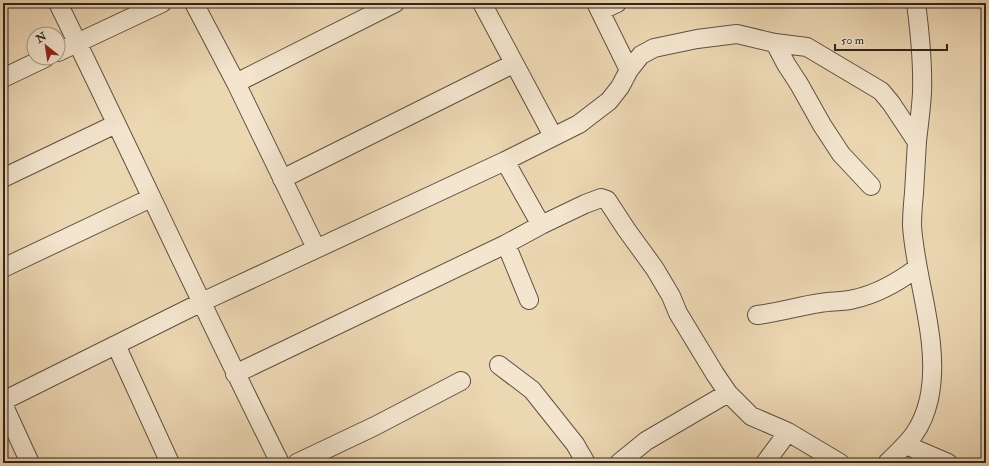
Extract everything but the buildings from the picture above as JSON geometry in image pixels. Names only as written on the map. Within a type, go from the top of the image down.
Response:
[{"type":"street","points":[[58,3],[78,42],[235,374],[280,463]]},
{"type":"street","points":[[66,48],[162,3]]},
{"type":"street","points":[[194,3],[236,83],[316,248]]},
{"type":"street","points":[[236,83],[395,3]]},
{"type":"street","points":[[482,3],[513,64],[553,136]]},
{"type":"street","points":[[617,3],[598,7],[629,70]]},
{"type":"street","points":[[887,463],[906,445],[917,431],[929,399],[933,369],[931,341],[917,268],[912,224],[917,142],[922,94],[922,62],[916,3]]},
{"type":"street","points":[[30,463],[3,402],[202,302],[505,161],[579,124],[609,101],[620,87],[629,70],[641,55],[654,48],[697,39],[737,34],[775,43],[807,47],[881,91],[891,102],[917,142]]},
{"type":"street","points":[[775,43],[822,125],[841,154],[871,186]]},
{"type":"street","points":[[282,180],[513,64]]},
{"type":"street","points":[[3,78],[29,66]]},
{"type":"street","points":[[3,178],[116,124]]},
{"type":"street","points":[[505,161],[541,225]]},
{"type":"street","points":[[3,268],[151,198]]},
{"type":"street","points":[[235,374],[506,244],[541,225],[601,198],[607,200],[655,269],[671,296],[678,313],[728,393],[751,416],[788,432],[840,463]]},
{"type":"street","points":[[506,244],[529,300]]},
{"type":"street","points":[[757,315],[820,303],[854,299],[879,292],[898,282],[917,268]]},
{"type":"street","points":[[116,345],[170,463]]},
{"type":"street","points":[[499,365],[532,390],[575,444],[586,463]]},
{"type":"street","points":[[297,463],[375,426],[461,381]]},
{"type":"street","points":[[619,463],[646,442],[728,393]]},
{"type":"street","points":[[765,463],[788,432]]},
{"type":"street","points":[[906,445],[948,463]]}]
